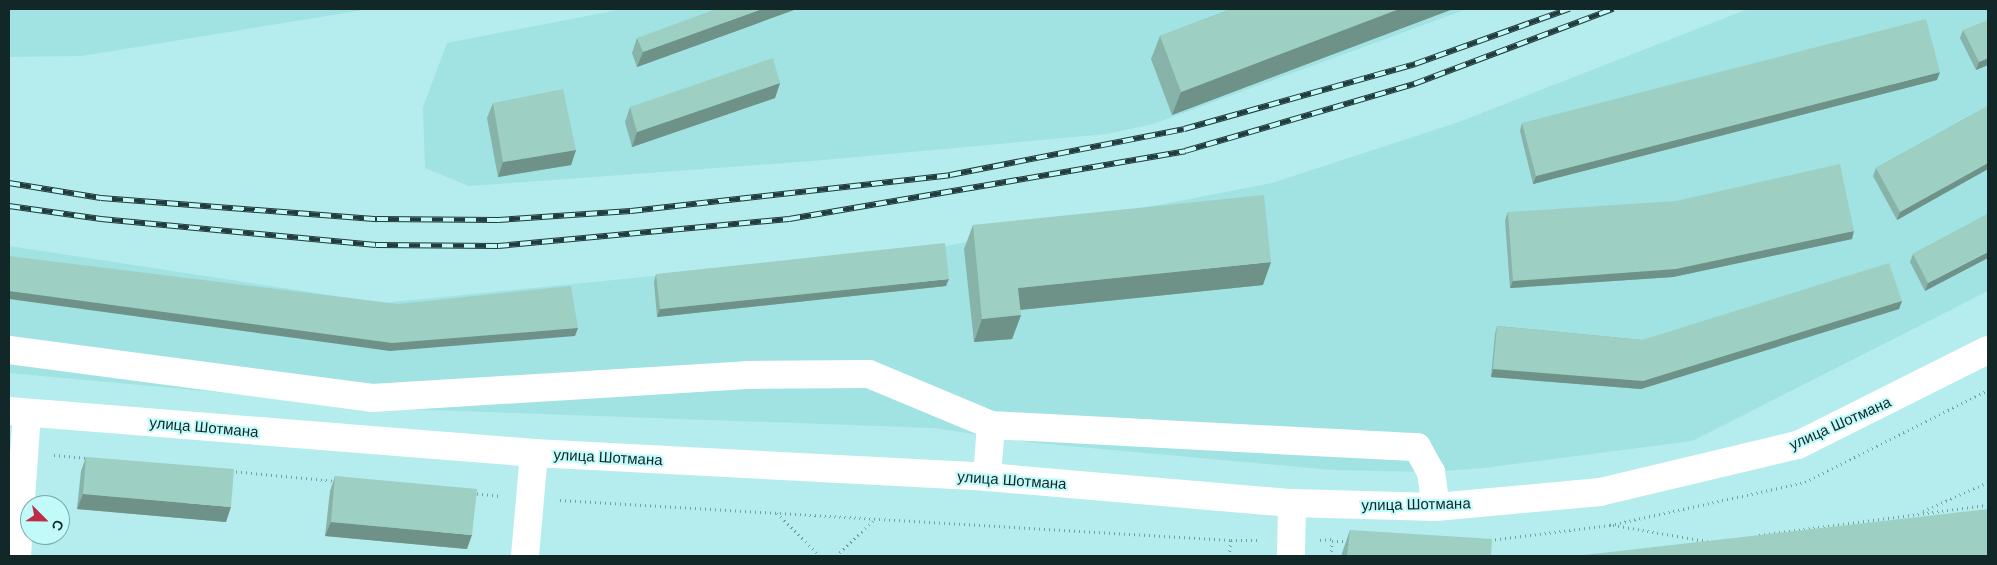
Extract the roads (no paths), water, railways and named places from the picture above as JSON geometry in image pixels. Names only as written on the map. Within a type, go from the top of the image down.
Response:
[{"type":"main road","points":[[9,350],[372,398],[746,375],[869,374],[992,425],[1416,447],[1431,472],[1436,507]]},
{"type":"main road","name":"улица Шотмана","points":[[18,412],[534,454],[987,477],[1292,503],[1436,507],[1600,492],[1798,445],[1988,350]]},
{"type":"main road","points":[[17,556],[15,491],[24,452],[18,412]]},
{"type":"main road","points":[[987,477],[992,425]]},
{"type":"main road","points":[[524,556],[534,454]]},
{"type":"main road","points":[[1291,556],[1292,503]]},
{"type":"railway","points":[[9,183],[101,198],[377,219],[498,220],[631,211],[950,175],[1184,129],[1415,64],[1569,9]]},
{"type":"railway","points":[[9,206],[101,219],[376,245],[498,246],[789,219],[1185,151],[1414,84],[1613,9]]}]
